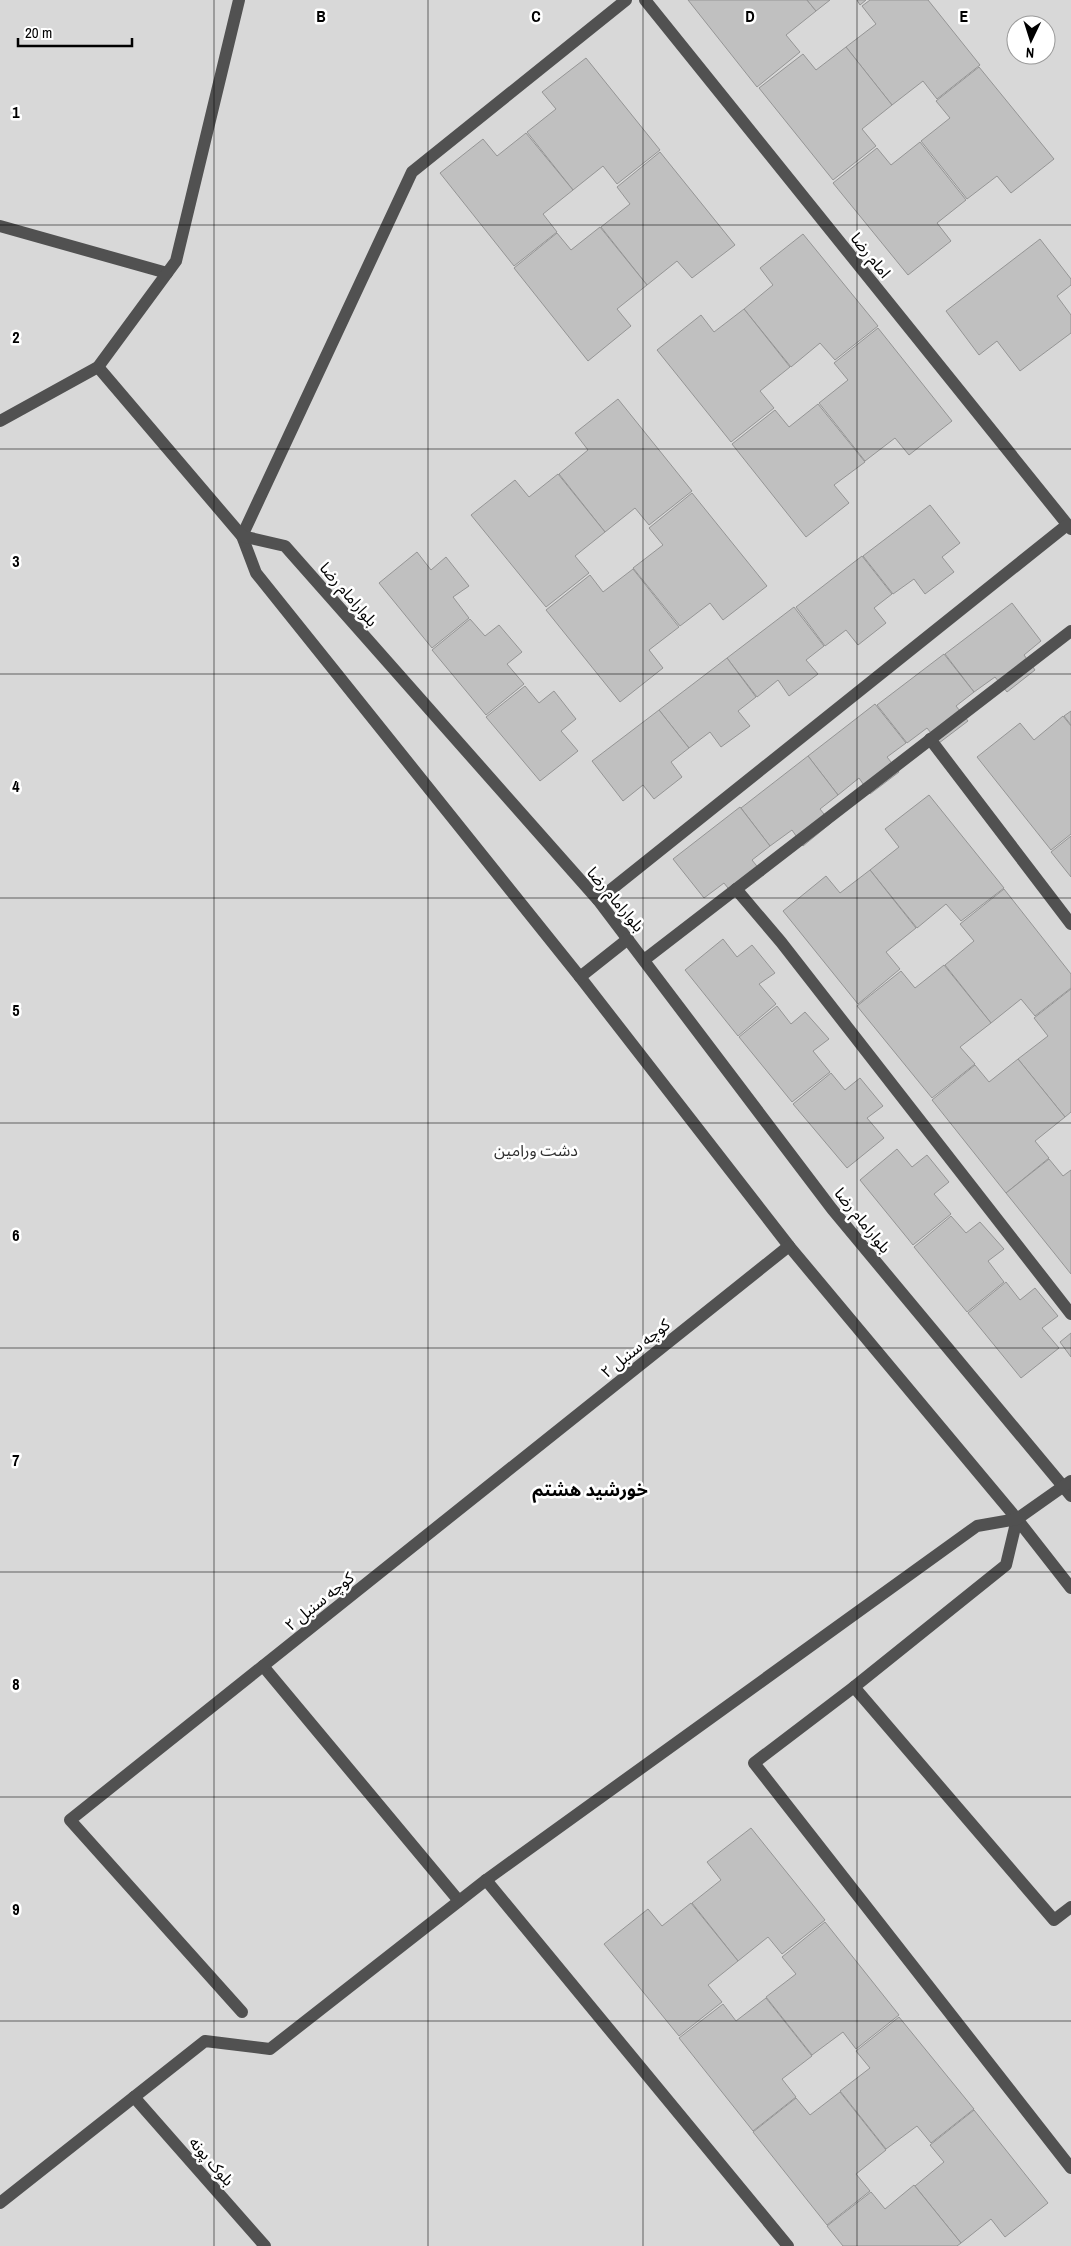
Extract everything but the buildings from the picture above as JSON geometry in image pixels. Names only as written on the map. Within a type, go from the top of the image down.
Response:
[{"type":"street","points":[[0,421],[98,367],[176,261],[239,0]]},
{"type":"street","points":[[242,536],[412,172],[626,0]]},
{"type":"street","name":"امام رضا","points":[[645,0],[1069,527]]},
{"type":"street","points":[[0,226],[167,273]]},
{"type":"street","points":[[98,367],[242,536],[256,574],[580,977],[789,1246],[1018,1519],[1071,1588]]},
{"type":"street","points":[[598,900],[1069,527]]},
{"type":"street","name":"بلوارامام رضا","points":[[242,536],[285,546],[598,900],[832,1209],[1068,1488]]},
{"type":"street","points":[[644,960],[1071,631]]},
{"type":"street","points":[[930,739],[1071,924]]},
{"type":"street","points":[[736,889],[787,950],[1071,1314]]},
{"type":"street","points":[[580,977],[628,939]]},
{"type":"street","name":"کوچه سنبل ۲","points":[[242,2012],[70,1820],[789,1246]]},
{"type":"street","points":[[0,2203],[205,2041],[270,2049],[486,1880],[977,1526],[1018,1519],[1068,1488]]},
{"type":"street","points":[[1018,1519],[1006,1565],[854,1687],[754,1763],[1071,2168]]},
{"type":"street","points":[[263,1666],[459,1901]]},
{"type":"street","points":[[854,1687],[1054,1920],[1071,1907]]},
{"type":"street","points":[[486,1880],[788,2246]]},
{"type":"street","name":"بلوک پونه","points":[[134,2097],[264,2246]]},
{"type":"green space","name":"دشت ورامین","points":[[0,0],[1071,0],[1071,2246],[0,2246]]},
{"type":"district","name":"خورشید هشتم","points":[[590,1489]]}]
